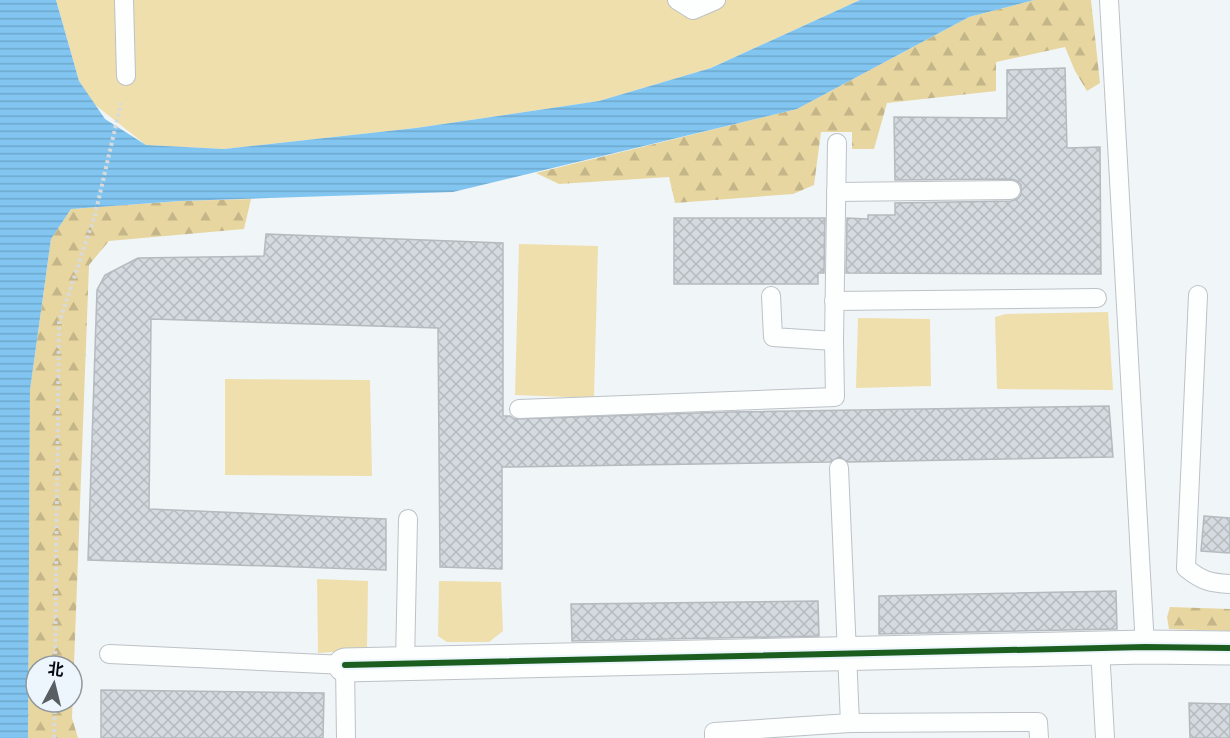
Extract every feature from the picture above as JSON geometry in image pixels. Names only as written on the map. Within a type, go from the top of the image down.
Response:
[{"type":"street","points":[[345,664],[1145,647],[1230,648]]},
{"type":"lane","points":[[124,0],[126,76]]},
{"type":"lane","points":[[677,0],[693,10],[716,0]]},
{"type":"lane","points":[[1109,0],[1145,647]]},
{"type":"lane","points":[[519,409],[835,397],[837,143]]},
{"type":"lane","points":[[836,192],[1011,190]]},
{"type":"lane","points":[[771,296],[773,337],[834,341]]},
{"type":"lane","points":[[1198,296],[1186,568],[1200,579],[1216,584],[1230,584]]},
{"type":"lane","points":[[834,301],[1097,298]]},
{"type":"lane","points":[[839,468],[850,723]]},
{"type":"lane","points":[[405,663],[408,519]]},
{"type":"lane","points":[[1100,648],[1105,738]]},
{"type":"lane","points":[[109,654],[345,664],[346,738]]},
{"type":"lane","points":[[714,738],[714,732],[850,723],[1038,722],[1039,738]]},
{"type":"path","points":[[55,654],[59,323],[95,215],[121,106]]},
{"type":"path","points":[[54,738],[55,714]]},
{"type":"shaded area","points":[[56,0],[860,0],[711,68],[599,101],[416,128],[224,149],[146,145],[94,104],[79,81]]},
{"type":"shaded area","points":[[519,244],[598,246],[594,398],[515,395]]},
{"type":"shaded area","points":[[1108,312],[1113,390],[997,389],[995,317],[1006,314]]},
{"type":"shaded area","points":[[858,318],[930,319],[931,386],[856,388]]},
{"type":"shaded area","points":[[225,379],[370,380],[372,476],[225,475]]},
{"type":"shaded area","points":[[317,579],[368,581],[367,650],[318,653]]},
{"type":"shaded area","points":[[439,581],[501,582],[503,631],[489,642],[447,642],[438,636]]},
{"type":"green space","points":[[1034,0],[1091,0],[1100,83],[1087,91],[1065,47],[996,62],[996,91],[887,103],[874,149],[852,149],[852,132],[821,132],[814,185],[793,194],[675,203],[669,177],[559,184],[536,173],[797,109],[969,17]]},
{"type":"green space","points":[[251,199],[244,229],[109,241],[89,265],[74,654],[28,654],[30,390],[51,239],[71,209],[180,201]]},
{"type":"green space","points":[[1170,607],[1230,609],[1230,631],[1169,629],[1167,617]]},
{"type":"green space","points":[[28,714],[72,714],[78,738],[28,738]]},
{"type":"water","points":[[0,0],[56,0],[79,81],[105,119],[146,145],[224,149],[416,128],[599,101],[711,68],[860,0],[1034,0],[969,17],[797,109],[453,192],[180,201],[71,209],[51,239],[30,390],[28,654],[24,654],[24,714],[28,714],[28,738],[0,738]]},
{"type":"building","points":[[1065,68],[1067,148],[1100,147],[1101,274],[846,273],[847,218],[868,219],[868,215],[895,215],[895,203],[1011,201],[1021,195],[1021,185],[1011,179],[895,180],[894,117],[1007,118],[1007,70]]},
{"type":"building","points":[[674,218],[825,218],[824,273],[818,273],[818,284],[674,284]]},
{"type":"building","points":[[266,234],[503,243],[503,416],[510,416],[514,419],[730,412],[1109,406],[1113,457],[848,462],[839,457],[830,462],[502,467],[502,569],[440,567],[438,328],[151,319],[149,509],[386,519],[386,570],[88,560],[97,290],[105,275],[138,258],[264,256]]},
{"type":"building","points":[[1204,516],[1230,518],[1230,553],[1201,551]]},
{"type":"building","points":[[1116,591],[1117,629],[879,634],[879,596]]},
{"type":"building","points":[[818,601],[819,636],[572,641],[571,604]]},
{"type":"building","points":[[101,690],[324,693],[323,738],[101,738]]},
{"type":"building","points":[[1189,703],[1230,704],[1230,738],[1190,738]]},
{"type":"cycle path","points":[[345,665],[1145,647],[1230,648]]}]
